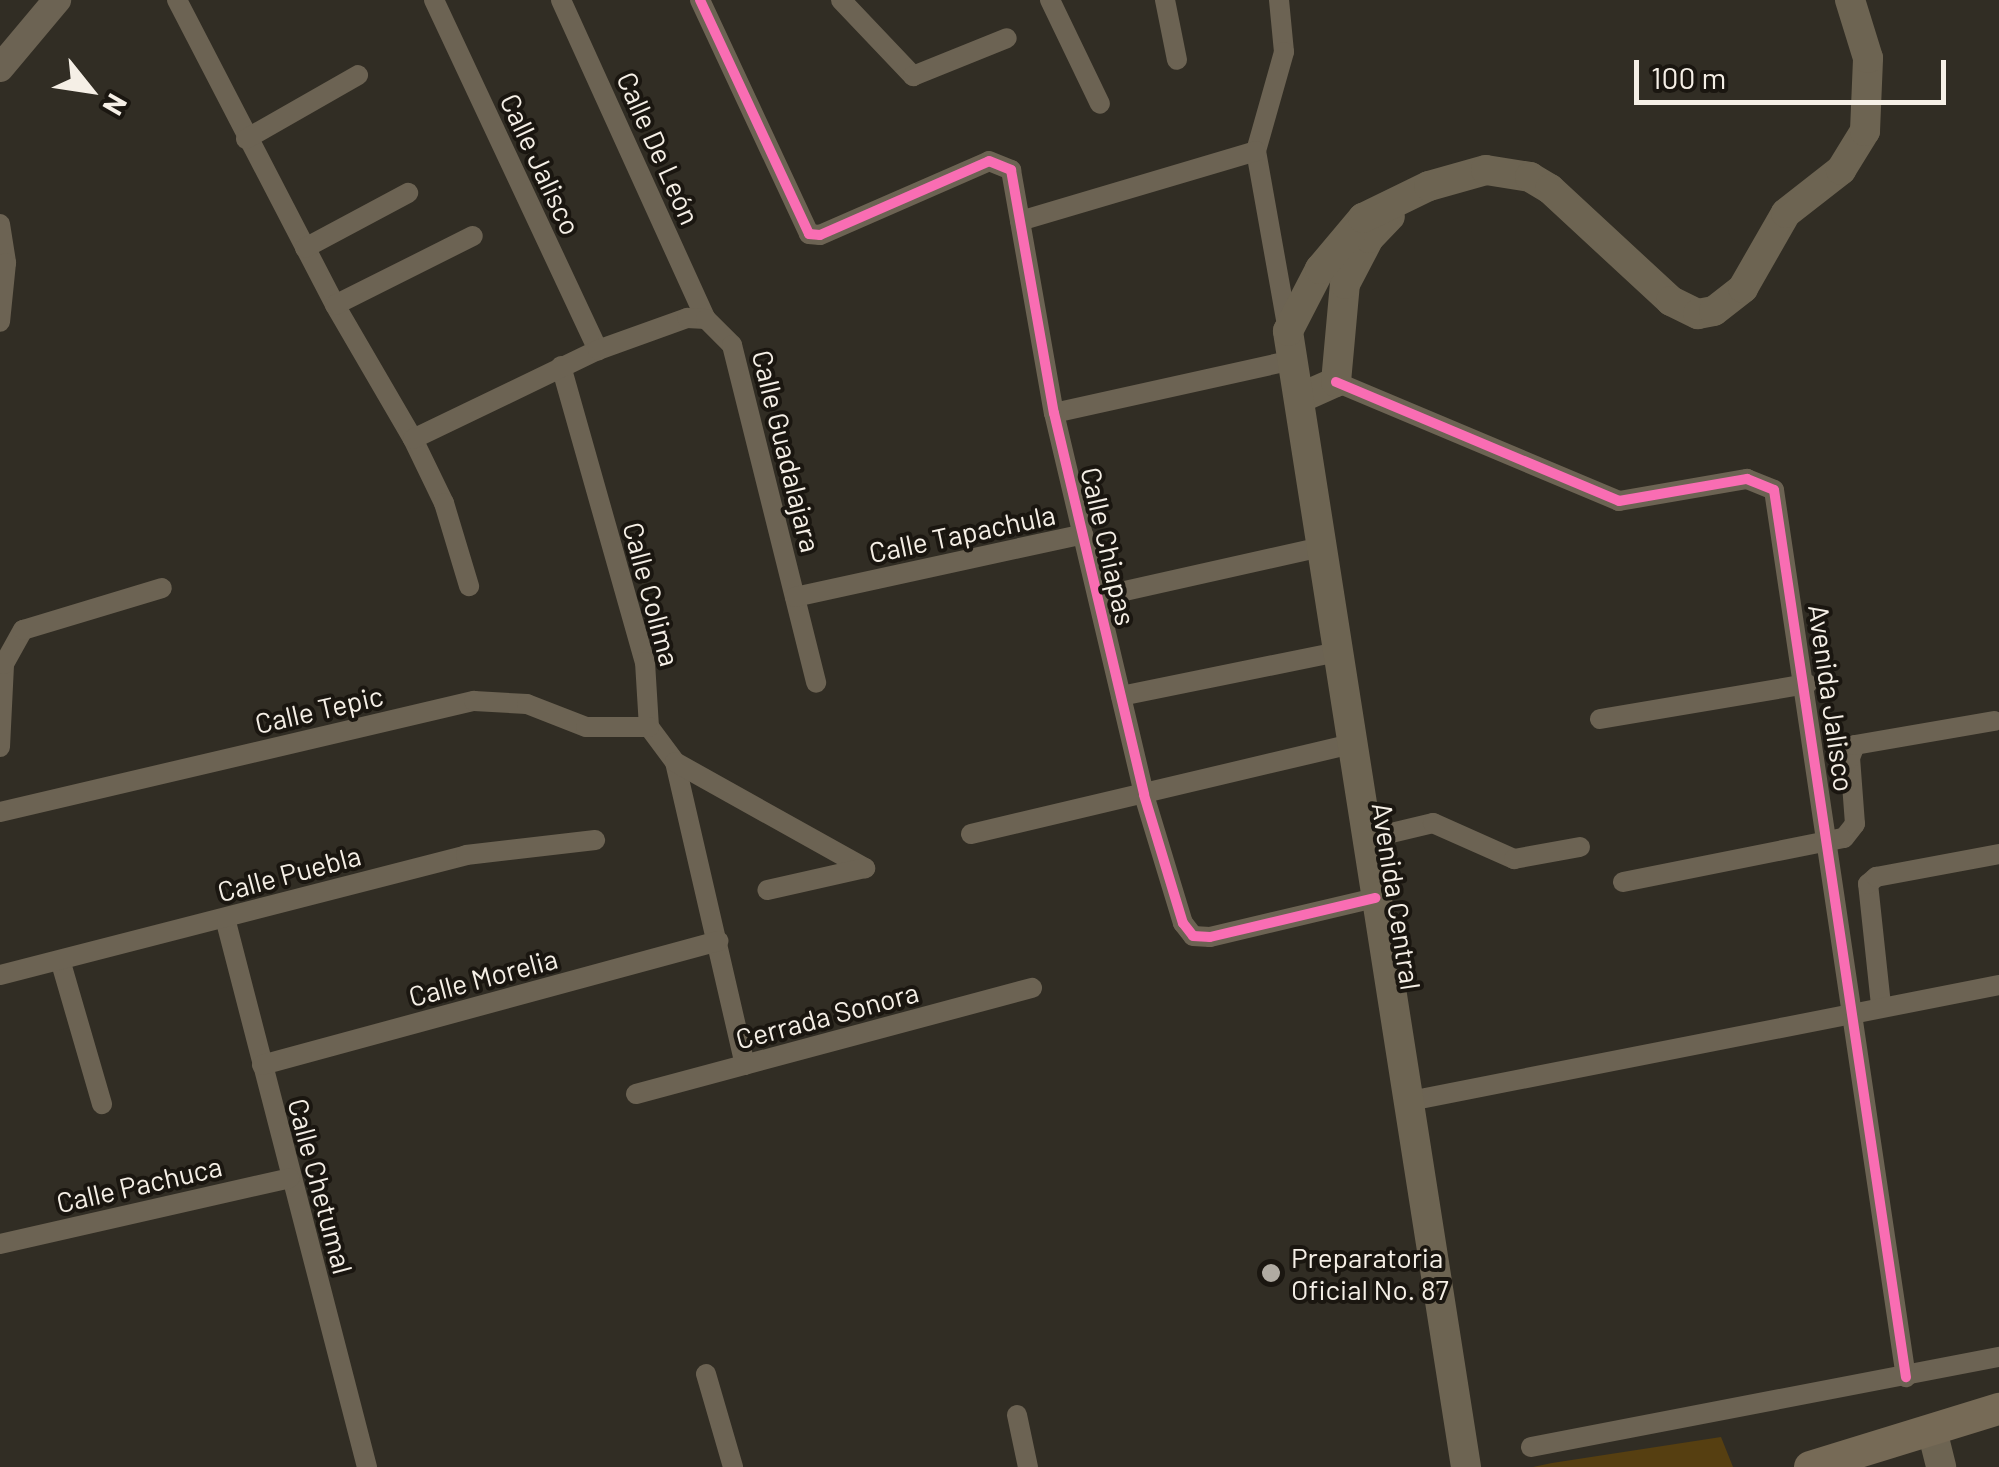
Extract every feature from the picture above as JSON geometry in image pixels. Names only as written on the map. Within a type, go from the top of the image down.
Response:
[{"type":"main road","points":[[1290,346],[1320,269],[1352,228],[1400,201],[1486,170],[1530,176],[1670,300],[1685,310],[1714,312],[1744,288],[1786,213],[1841,170],[1865,131],[1868,58],[1850,0]]},
{"type":"main road","points":[[1300,398],[1336,382],[1345,284],[1369,238],[1400,201]]},
{"type":"main road","name":"Avenida Central","points":[[1290,346],[1405,1102],[1466,1467]]},
{"type":"main road","points":[[1810,1467],[1999,1408]]},
{"type":"main road","points":[[1932,1430],[1941,1467]]},
{"type":"street","points":[[0,68],[57,0]]},
{"type":"street","points":[[177,0],[335,305],[413,439],[444,503],[469,586]]},
{"type":"street","name":"Calle Jalisco","points":[[434,0],[598,350]]},
{"type":"street","name":"Calle De León","points":[[561,0],[706,319]]},
{"type":"street","name":"Calle Chiapas","points":[[700,0],[809,234],[820,236],[989,161],[1002,162],[1011,170],[1054,413],[1144,794],[1183,924],[1194,936],[1375,898]]},
{"type":"street","points":[[841,0],[913,76],[1007,38]]},
{"type":"street","points":[[1164,0],[1177,60]]},
{"type":"street","name":"Avenida Central","points":[[1279,0],[1284,52],[1256,151],[1290,346]]},
{"type":"street","points":[[1051,1],[1100,104]]},
{"type":"street","points":[[246,139],[358,75]]},
{"type":"street","points":[[1020,221],[1256,151]]},
{"type":"street","points":[[305,248],[408,193]]},
{"type":"street","points":[[0,224],[6,263],[0,322]]},
{"type":"street","points":[[335,305],[473,236]]},
{"type":"street","points":[[413,439],[598,350],[687,318],[706,319]]},
{"type":"street","name":"Calle Guadalajara","points":[[706,319],[732,345],[816,683]]},
{"type":"street","points":[[1054,413],[1290,346]]},
{"type":"street","name":"Calle Colima","points":[[561,366],[645,662],[649,727]]},
{"type":"street","name":"Avenida Jalisco","points":[[1336,382],[1620,501],[1747,478],[1763,482],[1780,504],[1906,1377]]},
{"type":"street","name":"Calle Tapachula","points":[[795,598],[1083,534]]},
{"type":"street","points":[[1098,597],[1322,548]]},
{"type":"street","points":[[0,747],[9,646],[23,630],[162,588]]},
{"type":"street","points":[[1121,696],[1338,652]]},
{"type":"street","points":[[1600,719],[1807,684]]},
{"type":"street","name":"Calle Tepic","points":[[0,812],[488,700],[527,704],[586,727],[649,727]]},
{"type":"street","points":[[1623,882],[1844,838],[1855,824],[1855,745],[1994,720]]},
{"type":"street","points":[[649,727],[674,762],[745,1065]]},
{"type":"street","points":[[971,834],[1352,744]]},
{"type":"street","points":[[674,762],[865,868],[768,890]]},
{"type":"street","points":[[1366,839],[1433,824],[1514,859],[1580,847]]},
{"type":"street","name":"Calle Puebla","points":[[0,975],[61,963],[466,856],[594,840]]},
{"type":"street","points":[[1881,1005],[1868,884],[1876,877],[1999,854]]},
{"type":"street","name":"Calle Chetumal","points":[[225,918],[367,1467]]},
{"type":"street","name":"Calle Morelia","points":[[262,1065],[718,942]]},
{"type":"street","points":[[61,963],[102,1104]]},
{"type":"street","points":[[1405,1102],[1852,1010],[1999,985]]},
{"type":"street","name":"Cerrada Sonora","points":[[636,1094],[1032,988]]},
{"type":"street","name":"Calle Pachuca","points":[[0,1244],[290,1178]]},
{"type":"street","points":[[1531,1447],[1999,1356]]},
{"type":"street","points":[[706,1374],[733,1467]]},
{"type":"street","points":[[1017,1415],[1028,1467]]},
{"type":"shaded area","points":[[1721,1437],[1733,1467],[1533,1467],[1552,1463]]},
{"type":"cycle path","points":[[700,0],[809,234],[820,235],[989,161],[1011,170],[1054,413],[1144,795],[1183,923],[1193,936],[1210,937],[1375,898]]},
{"type":"cycle path","points":[[1336,382],[1619,501],[1747,479],[1774,490],[1906,1377]]},
{"type":"place","name":"Preparatoria Oficial No. 87","points":[[1271,1273]]}]
